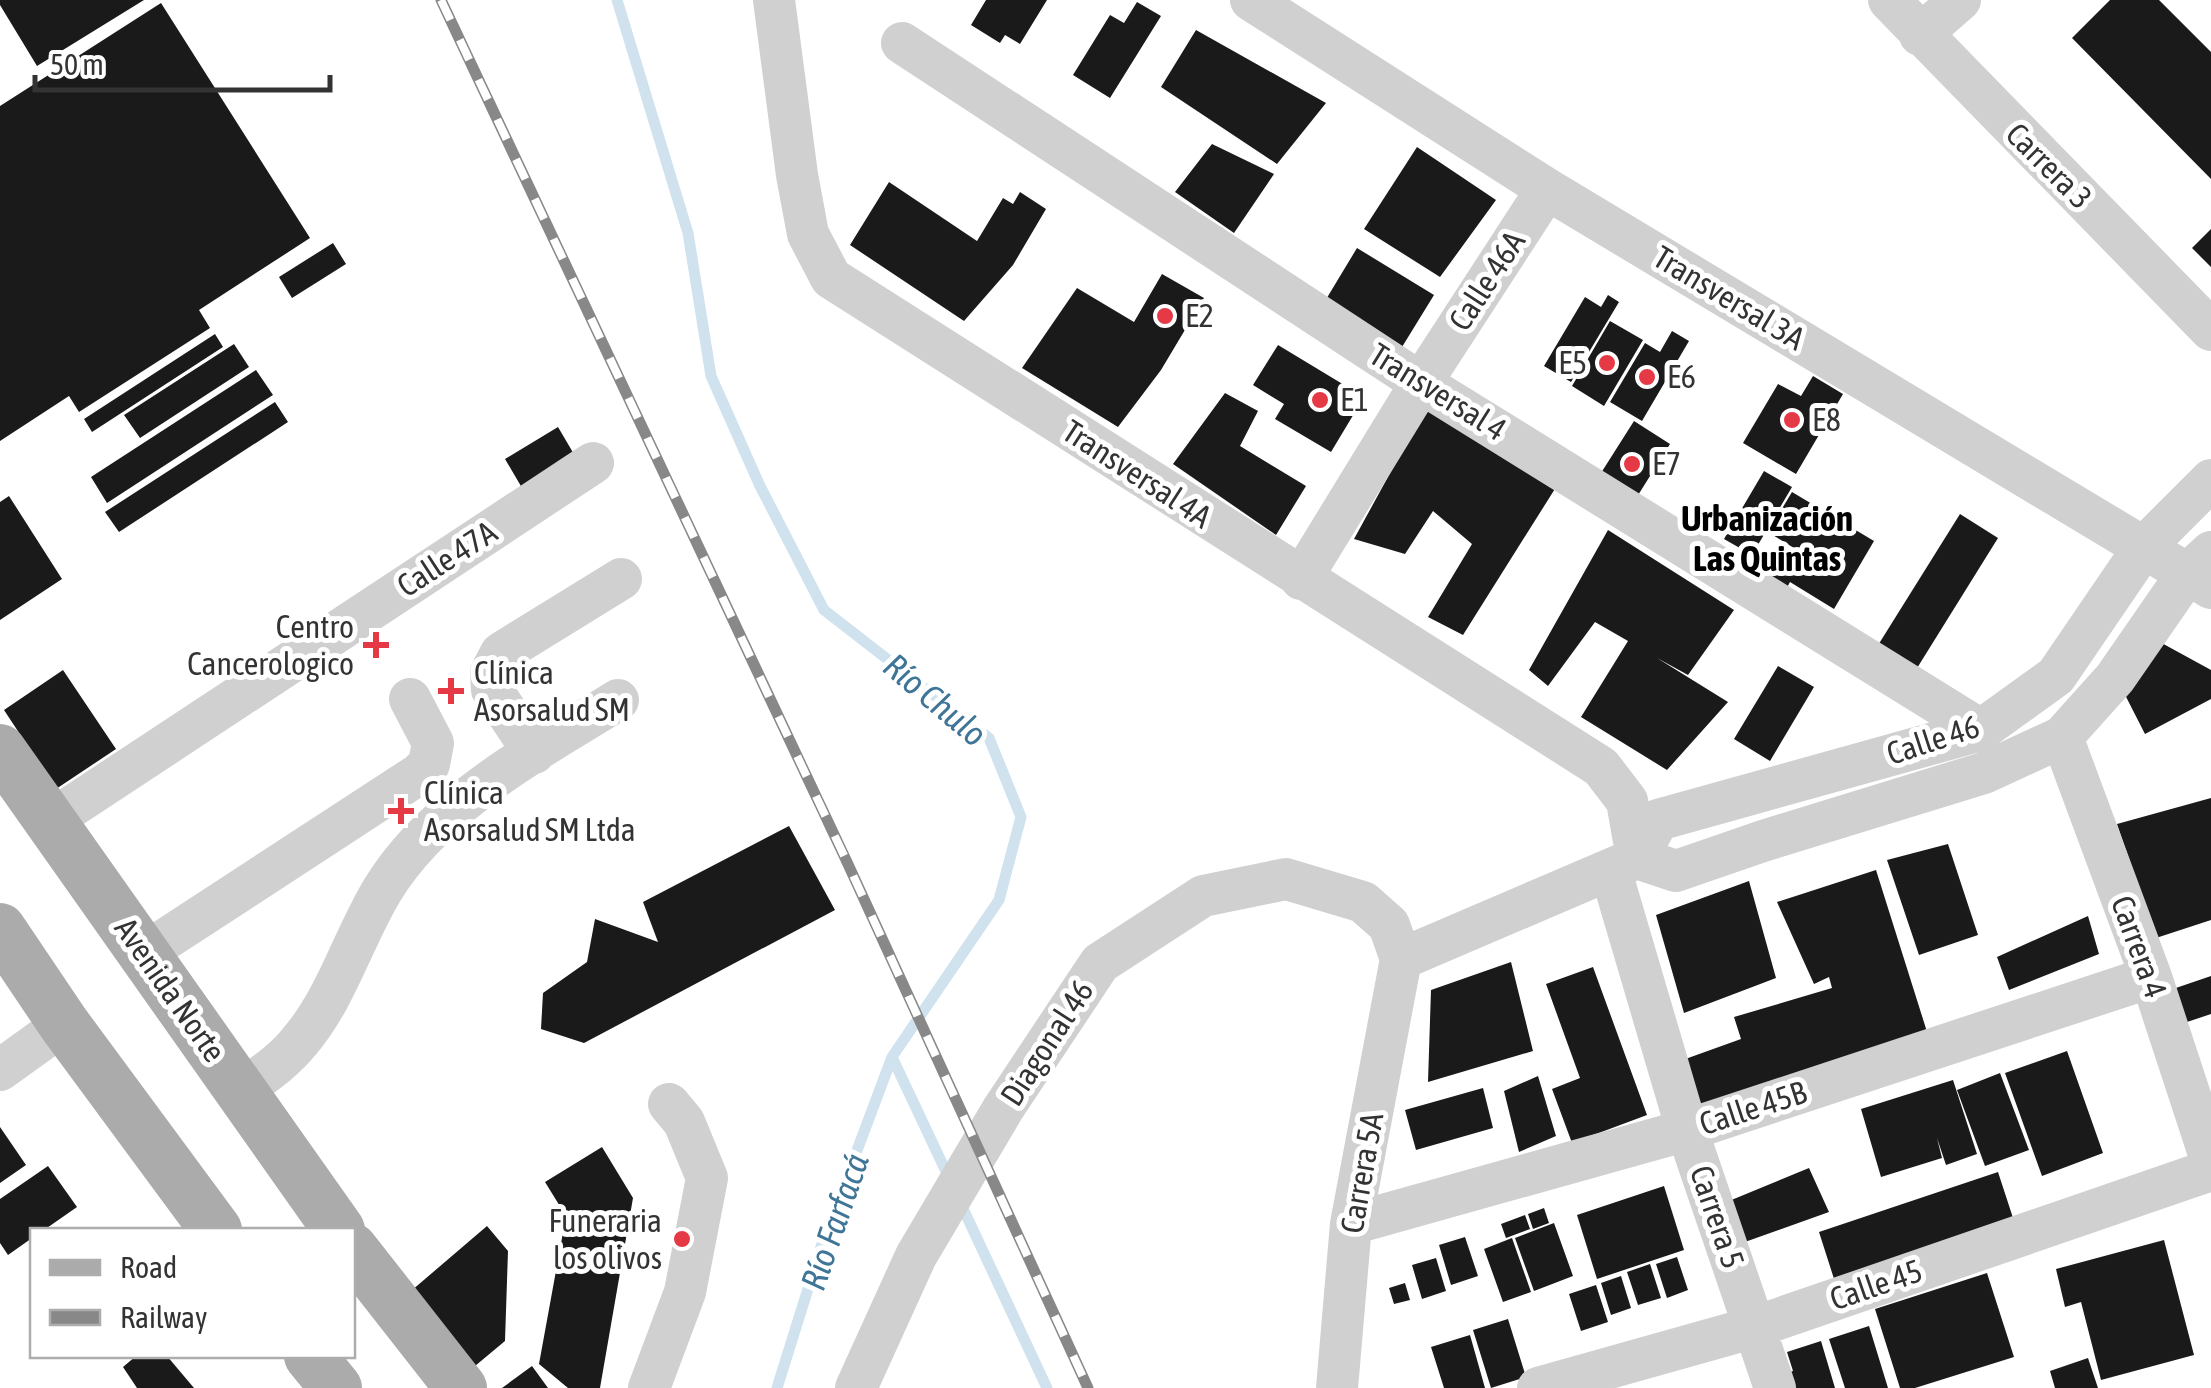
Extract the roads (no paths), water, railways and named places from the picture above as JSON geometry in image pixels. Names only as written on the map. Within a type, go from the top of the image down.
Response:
[{"type":"main road","name":"Avenida Norte","points":[[0,750],[338,1228]]},
{"type":"main road","points":[[0,928],[64,1024],[215,1228]]},
{"type":"main road","points":[[355,1253],[461,1388]]},
{"type":"main road","points":[[312,1358],[336,1388]]},
{"type":"street","name":"Transversal 4A","points":[[774,0],[796,175],[808,234],[831,278],[1601,767],[1627,801],[1624,865]]},
{"type":"street","name":"Transversal 3A","points":[[1251,0],[1548,189],[2144,547],[2203,571]]},
{"type":"street","name":"Carrera 3","points":[[1889,0],[2211,330]]},
{"type":"street","points":[[1920,36],[1960,0]]},
{"type":"street","name":"Transversal 4","points":[[902,43],[1421,383],[1981,730]]},
{"type":"street","name":"Calle 46A","points":[[1301,578],[1421,383],[1548,189]]},
{"type":"street","name":"Calle 47A","points":[[50,820],[593,463]]},
{"type":"street","name":"Calle 46","points":[[1624,865],[1658,820],[1981,730],[2056,676],[2144,547],[2211,480]]},
{"type":"street","name":"Calle 46","points":[[1624,865],[1676,871],[1984,772],[2062,737],[2203,571]]},
{"type":"street","points":[[534,752],[492,690],[490,672],[501,653],[621,578]]},
{"type":"street","points":[[143,954],[419,774],[429,764],[434,742],[410,699]]},
{"type":"street","points":[[241,1091],[287,1056],[316,1020],[383,888],[412,851],[482,785],[618,700]]},
{"type":"street","name":"Carrera 4","points":[[2062,737],[2151,976],[2211,1160]]},
{"type":"street","points":[[1401,960],[1624,865]]},
{"type":"street","name":"Carrera 5","points":[[1624,865],[1686,1130],[1776,1388]]},
{"type":"street","name":"Diagonal 46","points":[[856,1388],[916,1256],[1003,1109],[1100,963],[1203,896],[1286,878],[1363,902],[1389,925],[1401,960]]},
{"type":"street","name":"Carrera 5A","points":[[1337,1388],[1351,1224],[1401,960]]},
{"type":"street","name":"Calle 45B","points":[[1351,1224],[1686,1130],[2151,976]]},
{"type":"street","points":[[0,1070],[64,1024]]},
{"type":"street","points":[[649,1388],[685,1292],[708,1178],[684,1122],[669,1104]]},
{"type":"street","name":"Calle 45","points":[[1538,1388],[1755,1327],[2211,1170]]},
{"type":"waterway","name":"Río Chulo","points":[[617,0],[688,233],[711,376],[760,486],[824,610],[989,738],[1021,817],[999,900],[892,1057],[950,1180]]},
{"type":"waterway","name":"Río Farfacá","points":[[777,1388],[822,1244],[892,1057]]},
{"type":"waterway","name":"Río Chulo","points":[[960,1202],[1047,1388]]},
{"type":"railway","points":[[441,0],[847,862],[1088,1388]]},
{"type":"place","name":"E2","points":[[1165,316]]},
{"type":"place","name":"E5","points":[[1607,363]]},
{"type":"place","name":"E6","points":[[1647,377]]},
{"type":"place","name":"E1","points":[[1320,400]]},
{"type":"place","name":"E8","points":[[1792,420]]},
{"type":"place","name":"E7","points":[[1632,464]]},
{"type":"place","name":"Centro Cancerologico","points":[[376,645]]},
{"type":"place","name":"Clínica Asorsalud SM","points":[[451,691]]},
{"type":"place","name":"Clínica Asorsalud SM Ltda","points":[[401,811]]},
{"type":"place","name":"Funeraria los olivos","points":[[682,1239]]},
{"type":"district","name":"Urbanización Las Quintas","points":[[1767,539]]}]
